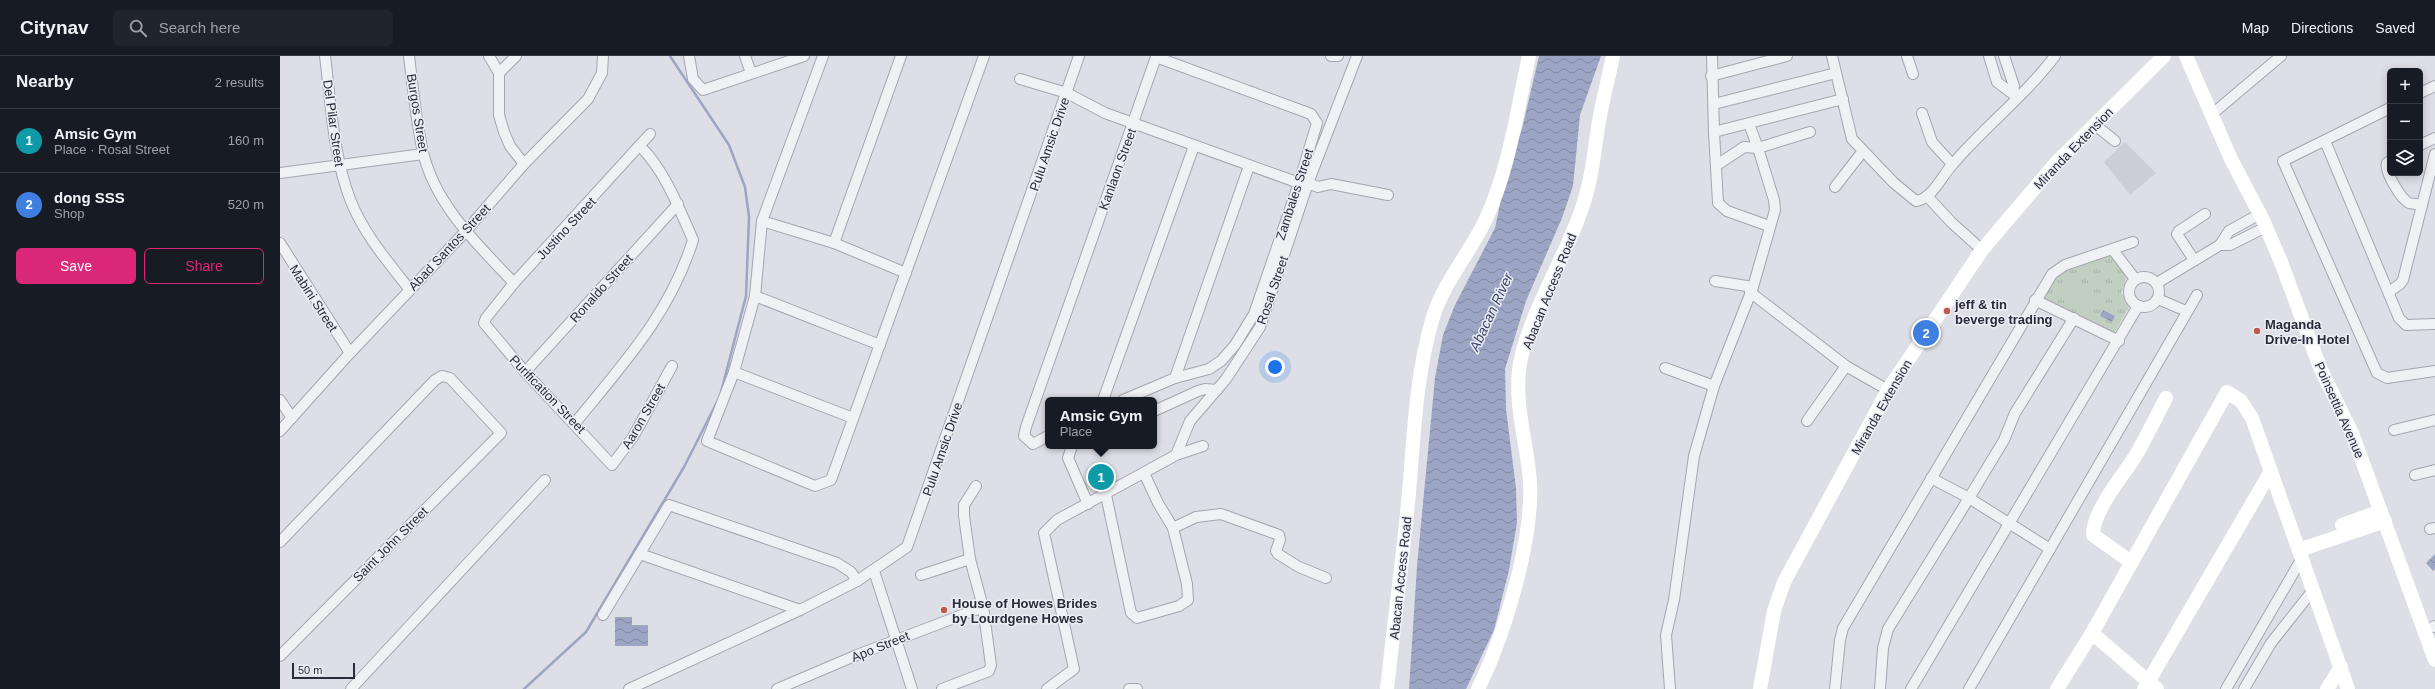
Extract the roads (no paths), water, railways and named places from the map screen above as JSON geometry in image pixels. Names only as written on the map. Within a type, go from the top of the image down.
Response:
[{"type":"street","name":"Del Pilar Street","points":[[325,56],[339,165],[350,200],[368,233],[410,290]]},
{"type":"street","name":"Burgos Street","points":[[409,56],[423,154],[435,183],[466,231],[514,283]]},
{"type":"street","points":[[489,56],[498,73],[500,115],[504,132],[510,146],[524,164]]},
{"type":"street","points":[[498,73],[516,56]]},
{"type":"street","name":"Abad Santos Street","points":[[280,431],[350,353],[466,231],[524,164],[588,99],[602,73],[603,56]]},
{"type":"street","points":[[688,56],[693,79],[703,90],[804,56]]},
{"type":"street","points":[[745,56],[751,73]]},
{"type":"street","points":[[823,56],[762,221],[755,296],[734,372],[707,441],[799,481],[815,486],[831,480],[984,56]]},
{"type":"street","points":[[834,243],[901,56]]},
{"type":"street","name":"Pulu Amsic Drive","points":[[629,689],[800,610],[857,581],[904,551],[910,541],[1079,56]]},
{"type":"street","points":[[1331,56],[1338,56]]},
{"type":"street","name":"Rosal Street","points":[[1176,455],[1190,421],[1217,390],[1260,327],[1303,183],[1357,56]]},
{"type":"street","name":"Abacan Access Road","points":[[1388,689],[1409,493],[1416,404],[1429,334],[1434,315],[1446,288],[1488,213],[1504,166],[1529,56]]},
{"type":"street","name":"Abacan Access Road","points":[[1478,689],[1494,655],[1506,620],[1526,522],[1530,484],[1527,452],[1518,397],[1522,357],[1532,326],[1582,211],[1588,188],[1613,56]]},
{"type":"street","points":[[1712,56],[1711,76],[1714,104],[1718,203],[1727,211],[1769,226]]},
{"type":"street","points":[[1711,76],[1787,56]]},
{"type":"street","points":[[1832,56],[1852,139],[1916,201],[1927,196],[1952,164],[2015,96],[2055,56]]},
{"type":"street","points":[[1907,56],[1913,74]]},
{"type":"street","points":[[1989,56],[1997,82],[2015,96]]},
{"type":"street","points":[[2004,56],[2014,86],[2015,96]]},
{"type":"street","name":"Miranda Extension","points":[[1760,689],[1774,611],[1784,582],[1888,390],[1982,250],[2055,164],[2164,56]]},
{"type":"street","name":"Poinsettia Avenue","points":[[2186,56],[2211,115],[2266,226],[2321,370],[2352,433],[2383,516],[2430,628],[2435,660]]},
{"type":"street","points":[[2211,115],[2281,56]]},
{"type":"street","name":"Kanlaon Street","points":[[1045,438],[1033,444],[1024,436],[1027,422],[1156,57],[1311,114],[1317,122]]},
{"type":"street","points":[[1714,104],[1836,73]]},
{"type":"street","points":[[1020,79],[1067,93],[1105,113],[1249,166],[1318,187],[1331,184],[1388,195]]},
{"type":"street","points":[[2423,92],[2435,86]]},
{"type":"street","points":[[1714,132],[1843,99]]},
{"type":"street","points":[[2387,110],[2283,161],[2374,367],[2381,377],[2387,378],[2435,371]]},
{"type":"street","points":[[1922,113],[1932,142],[1952,164]]},
{"type":"street","name":"Zambales Street","points":[[1130,397],[1175,378],[1209,369],[1221,361],[1235,345],[1254,314],[1303,183],[1317,122]]},
{"type":"street","points":[[1670,689],[1666,635],[1674,600],[1694,456],[1714,386],[1752,290],[1769,226],[1775,210],[1774,200],[1749,124]]},
{"type":"street","points":[[2095,125],[2115,141]]},
{"type":"street","points":[[1717,165],[1744,147],[1758,148],[1810,132]]},
{"type":"street","name":"Justino Street","points":[[484,323],[486,318],[514,283],[641,146],[650,134]]},
{"type":"street","points":[[2423,144],[2435,138]]},
{"type":"street","points":[[2325,141],[2400,318],[2406,325],[2435,324]]},
{"type":"street","points":[[575,423],[644,338],[672,296],[693,240],[678,204],[659,168],[641,146]]},
{"type":"street","points":[[1104,397],[1194,146]]},
{"type":"street","points":[[1835,187],[1863,151]]},
{"type":"street","points":[[280,173],[423,154]]},
{"type":"street","points":[[2389,292],[2403,280],[2435,154]]},
{"type":"street","points":[[1175,378],[1249,166]]},
{"type":"street","points":[[2390,176],[2399,193],[2410,203],[2422,205]]},
{"type":"street","points":[[1927,196],[1951,222],[1982,250]]},
{"type":"street","name":"Ronaldo Street","points":[[524,372],[678,204]]},
{"type":"street","points":[[2194,260],[2177,234],[2205,214]]},
{"type":"street","points":[[2157,283],[2220,245],[2229,231],[2260,214]]},
{"type":"street","points":[[762,221],[834,243],[906,273]]},
{"type":"street","points":[[2220,245],[2230,245],[2266,226]]},
{"type":"street","points":[[1835,689],[1839,646],[1844,628],[2035,300],[2056,269],[2133,242]]},
{"type":"street","name":"Mabini Street","points":[[280,247],[350,353]]},
{"type":"street","points":[[2113,250],[2135,279]]},
{"type":"street","points":[[2149,277],[2157,283],[2160,291],[2158,299],[2151,306],[2138,306],[2130,298],[2129,293],[2135,279],[2149,277]]},
{"type":"street","points":[[1715,281],[1752,290],[1846,366],[1888,390]]},
{"type":"street","points":[[1969,689],[2186,310],[2197,295]]},
{"type":"street","points":[[755,296],[880,345]]},
{"type":"street","points":[[2158,299],[2186,310]]},
{"type":"street","points":[[2035,300],[2118,341]]},
{"type":"street","points":[[1911,689],[2138,306]]},
{"type":"street","points":[[1880,689],[1882,648],[1888,629],[2004,440],[2015,413],[2074,318]]},
{"type":"street","name":"Purification Street","points":[[484,323],[524,372],[575,423],[612,465]]},
{"type":"street","name":"Aaron Street","points":[[612,465],[633,437],[672,366]]},
{"type":"street","points":[[1807,421],[1846,366]]},
{"type":"street","points":[[1665,368],[1714,386]]},
{"type":"street","points":[[734,372],[853,418]]},
{"type":"street","name":"Saint John Street","points":[[280,542],[435,380],[442,376],[450,378],[501,433],[280,656]]},
{"type":"street","points":[[1157,410],[1198,391],[1205,389],[1217,390]]},
{"type":"street","points":[[2057,689],[2092,633],[2227,392],[2241,400],[2252,418],[2348,689]]},
{"type":"street","points":[[2131,562],[2093,535],[2093,527],[2105,503],[2136,454],[2166,398]]},
{"type":"street","points":[[280,400],[292,418]]},
{"type":"street","points":[[2394,430],[2435,420]]},
{"type":"street","points":[[1047,689],[1074,669],[1044,533],[1057,520],[1106,495],[1176,455],[1203,446]]},
{"type":"street","points":[[1071,449],[1068,458],[1088,504]]},
{"type":"street","points":[[2415,475],[2435,470]]},
{"type":"street","points":[[2092,633],[2150,687],[2271,471]]},
{"type":"street","points":[[1106,495],[1131,613],[1137,618],[1178,606],[1188,600],[1187,584],[1173,528],[1158,503],[1144,473]]},
{"type":"street","points":[[1931,478],[1969,498],[2050,549]]},
{"type":"street","points":[[351,689],[545,480]]},
{"type":"street","points":[[942,689],[989,671],[991,665],[983,607],[970,559],[964,505],[976,486]]},
{"type":"street","points":[[603,615],[670,505],[838,563],[851,572],[857,581]]},
{"type":"street","points":[[1173,528],[1196,517],[1221,514],[1279,535],[1280,540],[1276,551],[1278,554],[1299,567],[1326,578]]},
{"type":"street","points":[[2226,689],[2299,550],[2346,529],[2383,516]]},
{"type":"street","points":[[640,554],[800,610]]},
{"type":"street","points":[[921,575],[970,559]]},
{"type":"street","points":[[874,571],[912,689]]},
{"type":"street","points":[[2244,689],[2271,643],[2313,590]]},
{"type":"street","name":"Apo Street","points":[[777,689],[983,607]]},
{"type":"street","points":[[2327,689],[2340,667]]},
{"type":"street","points":[[1129,689],[1137,689]]},
{"type":"water","name":"Abacan River","points":[[1539,56],[1601,56],[1580,115],[1573,186],[1562,218],[1526,301],[1505,369],[1506,409],[1516,488],[1517,523],[1509,570],[1494,630],[1466,689],[1409,689],[1417,566],[1435,378],[1443,335],[1455,305],[1495,228],[1506,175],[1522,129]]},
{"type":"water","points":[[2103,310],[2115,316],[2112,322],[2100,316]]},
{"type":"water","points":[[2435,554],[2435,569],[2433,571],[2426,563]]},
{"type":"water","points":[[615,617],[632,617],[632,625],[648,625],[648,646],[615,646]]},
{"type":"waterway","points":[[670,56],[729,145],[745,187],[749,217],[746,296],[721,392]]},
{"type":"waterway","points":[[524,689],[586,632],[684,467],[717,402]]},
{"type":"place","name":"jeff & tin beverge trading","points":[[1947,311]]},
{"type":"place","name":"Maganda Drive-In Hotel","points":[[2257,331]]},
{"type":"place","name":"dong SSS","points":[[1926,333]]},
{"type":"place","name":"Amsic Gym","points":[[1101,477]]},
{"type":"place","name":"House of Howes Brides by Lourdgene Howes","points":[[944,610]]}]
